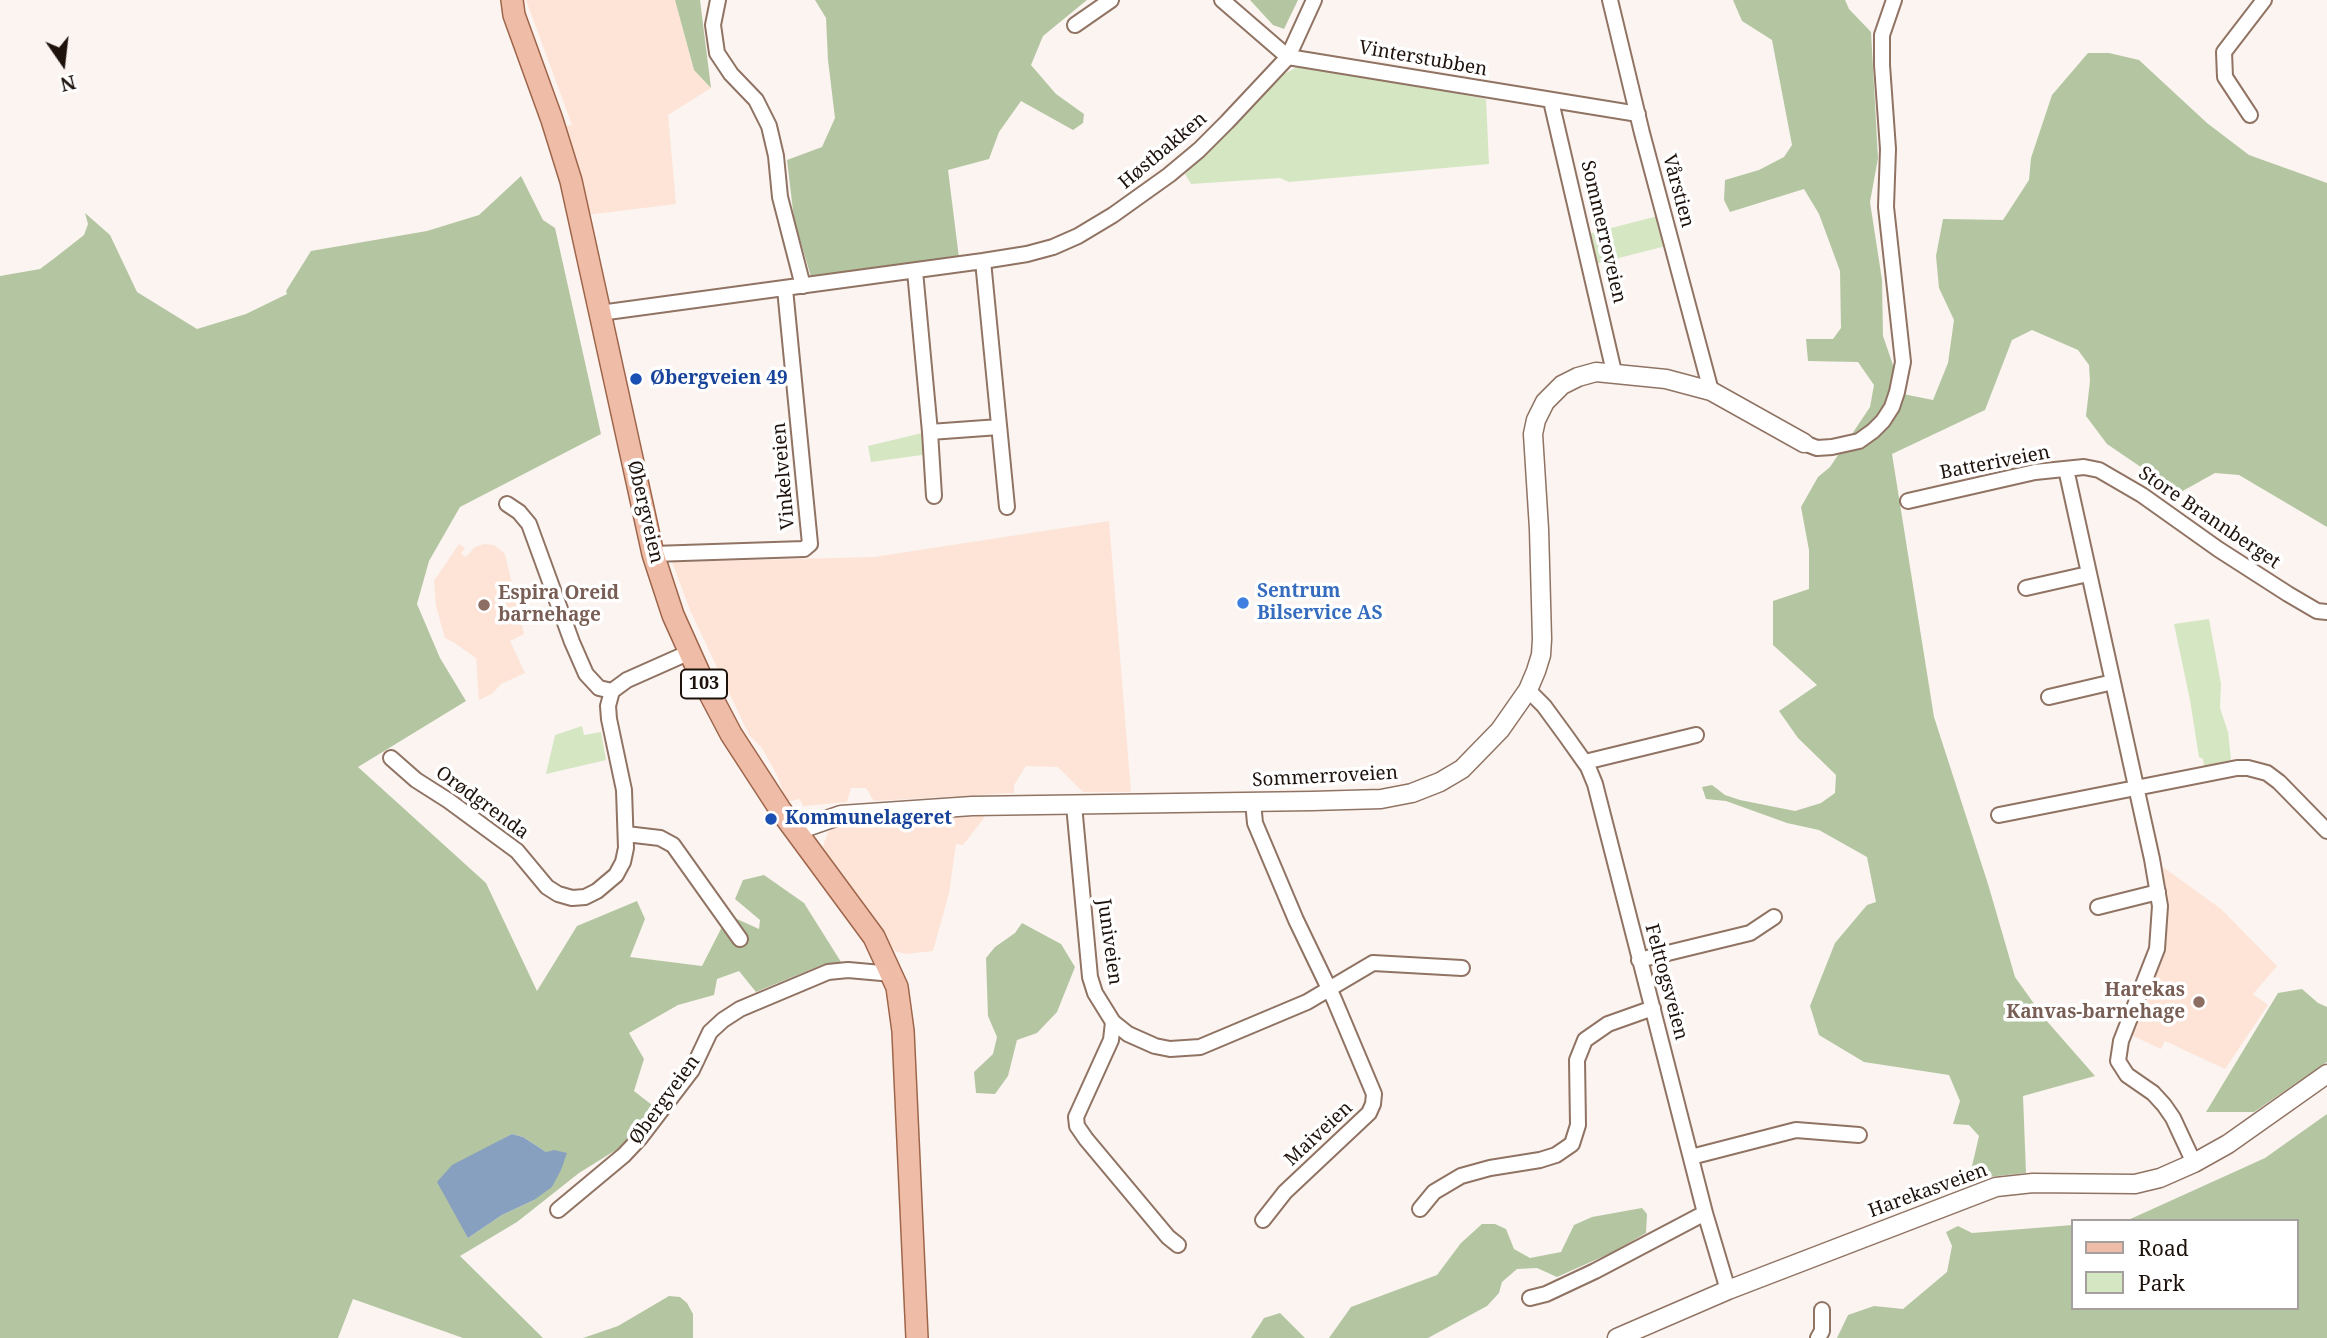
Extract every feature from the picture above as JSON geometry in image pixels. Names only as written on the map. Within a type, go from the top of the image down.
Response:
[{"type":"main road","name":"Øbergveien","points":[[512,0],[514,15],[564,156],[653,554],[673,615],[731,734],[795,831],[874,937],[893,974],[900,1000],[903,1031],[917,1338]]},
{"type":"street","points":[[718,0],[713,25],[717,53],[731,74],[756,100],[769,126],[776,156],[780,197],[803,286]]},
{"type":"street","points":[[1076,25],[1111,0]]},
{"type":"street","points":[[1222,0],[1288,57]]},
{"type":"street","name":"Høstbakken","points":[[600,313],[915,271],[1053,247],[1114,215],[1199,150],[1288,57],[1314,0]]},
{"type":"street","name":"Vårstien","points":[[1609,0],[1712,391]]},
{"type":"street","points":[[1804,443],[1817,448],[1859,441],[1883,421],[1897,392],[1903,362],[1886,207],[1888,149],[1882,45],[1886,18],[1894,0]]},
{"type":"street","points":[[2250,115],[2225,77],[2224,52],[2264,0]]},
{"type":"street","name":"Vinterstubben","points":[[1288,57],[1637,114]]},
{"type":"street","name":"Sommerroveien","points":[[1551,101],[1614,372]]},
{"type":"street","points":[[983,261],[1007,507]]},
{"type":"street","points":[[915,271],[934,496]]},
{"type":"street","name":"Vinkelveien","points":[[653,554],[804,549],[810,544],[785,289]]},
{"type":"street","name":"Sommerroveien","points":[[795,831],[841,815],[972,806],[1381,799],[1412,793],[1440,782],[1462,769],[1500,730],[1528,690],[1541,655],[1539,529],[1533,434],[1535,420],[1545,402],[1562,385],[1596,372],[1666,379],[1712,391],[1804,443]]},
{"type":"street","points":[[930,432],[999,427]]},
{"type":"street","name":"Batteriveien","points":[[1908,500],[2002,478],[2066,468],[2160,906],[2157,949],[2121,1041],[2118,1061],[2127,1075],[2153,1093],[2164,1105],[2194,1163]]},
{"type":"street","name":"Store Brannberget","points":[[2066,468],[2099,470],[2142,495],[2288,594],[2317,611],[2327,612]]},
{"type":"street","points":[[507,504],[519,512],[529,524],[572,642],[586,674],[599,688],[612,691],[627,680],[690,652]]},
{"type":"street","points":[[2026,588],[2088,574]]},
{"type":"street","points":[[2049,697],[2113,682]]},
{"type":"street","name":"Felttogsveien","points":[[1528,690],[1544,706],[1585,762],[1599,798],[1705,1213],[1728,1290]]},
{"type":"street","name":"Orødgrenda","points":[[391,758],[416,780],[517,850],[547,887],[572,898],[585,897],[607,884],[616,875],[626,848],[624,790],[609,719],[608,706],[612,691]]},
{"type":"street","points":[[1585,762],[1696,735]]},
{"type":"street","points":[[1999,816],[2237,768],[2258,769],[2279,782],[2327,831]]},
{"type":"street","name":"Maiveien","points":[[1253,802],[1255,823],[1374,1094],[1373,1104],[1363,1120],[1285,1192],[1264,1220]]},
{"type":"street","name":"Juniveien","points":[[1074,805],[1090,977],[1095,993],[1112,1022]]},
{"type":"street","points":[[626,834],[660,838],[673,845],[740,939]]},
{"type":"street","points":[[2098,907],[2158,892]]},
{"type":"street","points":[[1639,960],[1750,933],[1774,917]]},
{"type":"street","points":[[1178,1245],[1168,1237],[1077,1126],[1076,1117],[1111,1040],[1112,1022],[1142,1041],[1170,1049],[1185,1049],[1214,1042],[1307,1002],[1373,963],[1462,968]]},
{"type":"street","name":"Øbergveien","points":[[558,1210],[624,1155],[640,1138],[692,1070],[710,1032],[723,1020],[740,1009],[828,972],[893,974]]},
{"type":"street","points":[[1419,1209],[1434,1192],[1461,1176],[1540,1160],[1556,1155],[1572,1144],[1578,1125],[1577,1060],[1585,1040],[1608,1024],[1653,1008]]},
{"type":"street","name":"Harekasveien","points":[[1617,1338],[1728,1290],[1996,1187],[2032,1183],[2135,1184],[2160,1178],[2228,1144],[2327,1074]]},
{"type":"street","points":[[1691,1157],[1796,1130],[1860,1135]]},
{"type":"street","points":[[1530,1298],[1546,1294],[1595,1271],[1705,1213]]},
{"type":"street","points":[[1818,1338],[1822,1331],[1822,1310]]},
{"type":"shaded area","points":[[526,0],[675,0],[694,70],[711,88],[668,115],[676,204],[586,215],[562,127],[572,125]]},
{"type":"shaded area","points":[[1109,521],[1131,792],[1083,792],[1058,767],[1026,766],[1014,785],[1014,793],[874,801],[866,788],[851,788],[847,802],[803,806],[800,799],[786,802],[778,777],[762,748],[749,735],[690,610],[672,562],[874,557]]},
{"type":"shaded area","points":[[459,544],[465,548],[461,554],[466,557],[475,547],[484,544],[494,545],[505,554],[524,634],[510,641],[525,673],[501,684],[492,694],[479,700],[476,658],[445,638],[436,606],[434,581]]},
{"type":"shaded area","points":[[983,814],[984,818],[963,845],[956,844],[949,893],[933,951],[906,954],[895,951],[823,846],[828,832],[843,823],[871,819]]},
{"type":"shaded area","points":[[2163,867],[2221,909],[2277,966],[2253,994],[2268,1005],[2225,1069],[2165,1041],[2161,1049],[2131,1035],[2159,965],[2168,916]]},
{"type":"green space","points":[[675,0],[700,0],[711,88],[694,70]]},
{"type":"green space","points":[[815,0],[1087,0],[1043,36],[1031,65],[1056,94],[1084,114],[1083,123],[1073,130],[1021,101],[999,132],[989,159],[948,170],[959,258],[811,277],[794,219],[787,160],[822,147],[835,118],[826,18]]},
{"type":"green space","points":[[1250,0],[1298,0],[1284,29],[1273,25]]},
{"type":"green space","points":[[1733,0],[1845,0],[1849,9],[1871,32],[1878,158],[1870,202],[1882,280],[1883,336],[1903,394],[1933,400],[1948,363],[1954,320],[1939,288],[1936,256],[1943,219],[2003,220],[2029,180],[2031,158],[2052,95],[2088,53],[2109,53],[2139,60],[2207,123],[2249,155],[2327,183],[2327,527],[2239,475],[2215,473],[2179,493],[2107,444],[2086,416],[2089,365],[2078,350],[2032,330],[2012,340],[1985,410],[1892,454],[1934,717],[2015,977],[2045,1019],[2095,1076],[2023,1096],[2026,1173],[1969,1179],[1979,1136],[1969,1125],[1953,1124],[1960,1101],[1949,1075],[1864,1062],[1819,1035],[1810,1006],[1835,943],[1867,905],[1876,902],[1867,857],[1819,830],[1787,823],[1726,801],[1706,799],[1702,787],[1712,785],[1725,795],[1740,800],[1795,811],[1821,803],[1835,793],[1836,775],[1798,738],[1779,711],[1817,685],[1773,645],[1773,601],[1809,589],[1809,550],[1801,507],[1818,477],[1830,467],[1870,407],[1874,385],[1858,362],[1808,361],[1806,339],[1833,339],[1841,328],[1840,271],[1819,214],[1804,189],[1730,212],[1724,200],[1725,180],[1759,170],[1784,157],[1792,145],[1772,40],[1742,21]]},
{"type":"green space","points":[[1299,66],[1486,99],[1489,164],[1289,182],[1280,178],[1191,184],[1185,174],[1284,74]]},
{"type":"green space","points":[[521,176],[543,220],[555,228],[601,434],[460,507],[429,561],[417,604],[440,658],[466,701],[358,767],[486,883],[537,991],[577,926],[637,901],[645,919],[630,957],[702,966],[728,915],[759,929],[760,920],[735,899],[743,880],[764,875],[804,903],[841,962],[824,964],[756,992],[739,971],[717,979],[714,995],[678,1005],[629,1033],[644,1059],[634,1091],[652,1105],[624,1145],[579,1173],[517,1222],[460,1256],[543,1338],[463,1338],[353,1299],[338,1338],[0,1338],[0,276],[40,269],[84,235],[88,224],[85,213],[110,235],[137,292],[197,329],[246,314],[287,294],[286,291],[311,251],[427,231],[479,215]],"holes":[[[512,1134],[523,1137],[546,1152],[534,1200],[502,1215],[468,1238],[494,1144]]]},
{"type":"green space","points":[[1658,216],[1666,246],[1595,264],[1588,234]]},
{"type":"green space","points":[[926,434],[929,454],[871,462],[868,446]]},
{"type":"green space","points":[[2209,619],[2221,684],[2220,708],[2228,732],[2231,760],[2204,766],[2203,759],[2199,757],[2174,624]]},
{"type":"green space","points":[[582,726],[584,735],[601,732],[606,760],[546,774],[555,735]]},
{"type":"green space","points":[[1022,923],[1061,944],[1075,967],[1057,1012],[1037,1033],[1017,1040],[1008,1076],[995,1094],[976,1093],[974,1072],[993,1054],[997,1037],[988,1016],[986,958],[995,947],[1015,933]]},
{"type":"green space","points":[[2302,989],[2327,1007],[2327,1062],[2254,1112],[2206,1112],[2278,993]]},
{"type":"green space","points":[[2327,1114],[2327,1338],[1837,1338],[1848,1315],[1874,1306],[1903,1309],[1947,1272],[1952,1246],[1946,1232],[1958,1226],[1972,1233],[2072,1225],[2072,1310],[2299,1310],[2299,1219],[2130,1219],[2265,1158]]},
{"type":"green space","points":[[1642,1208],[1647,1214],[1646,1233],[1613,1252],[1557,1277],[1537,1268],[1517,1269],[1502,1282],[1499,1293],[1487,1306],[1428,1338],[1329,1338],[1351,1307],[1437,1275],[1461,1243],[1482,1224],[1495,1224],[1506,1229],[1514,1249],[1530,1258],[1561,1252],[1574,1225],[1592,1217]]},
{"type":"green space","points":[[669,1296],[680,1297],[687,1303],[693,1314],[693,1338],[583,1338],[618,1326]]},
{"type":"green space","points":[[1280,1313],[1305,1338],[1251,1338],[1264,1318]]},
{"type":"water","points":[[512,1134],[523,1137],[546,1152],[554,1150],[567,1153],[561,1170],[552,1187],[468,1238],[437,1182],[452,1165]]},
{"type":"place","name":"Øbergveien 49","points":[[636,379]]},
{"type":"place","name":"Sentrum Bilservice AS","points":[[1243,603]]},
{"type":"place","name":"Espira Oreid barnehage","points":[[484,605]]},
{"type":"place","name":"Kommunelageret","points":[[771,819]]},
{"type":"place","name":"Harekas Kanvas-barnehage","points":[[2199,1002]]}]
